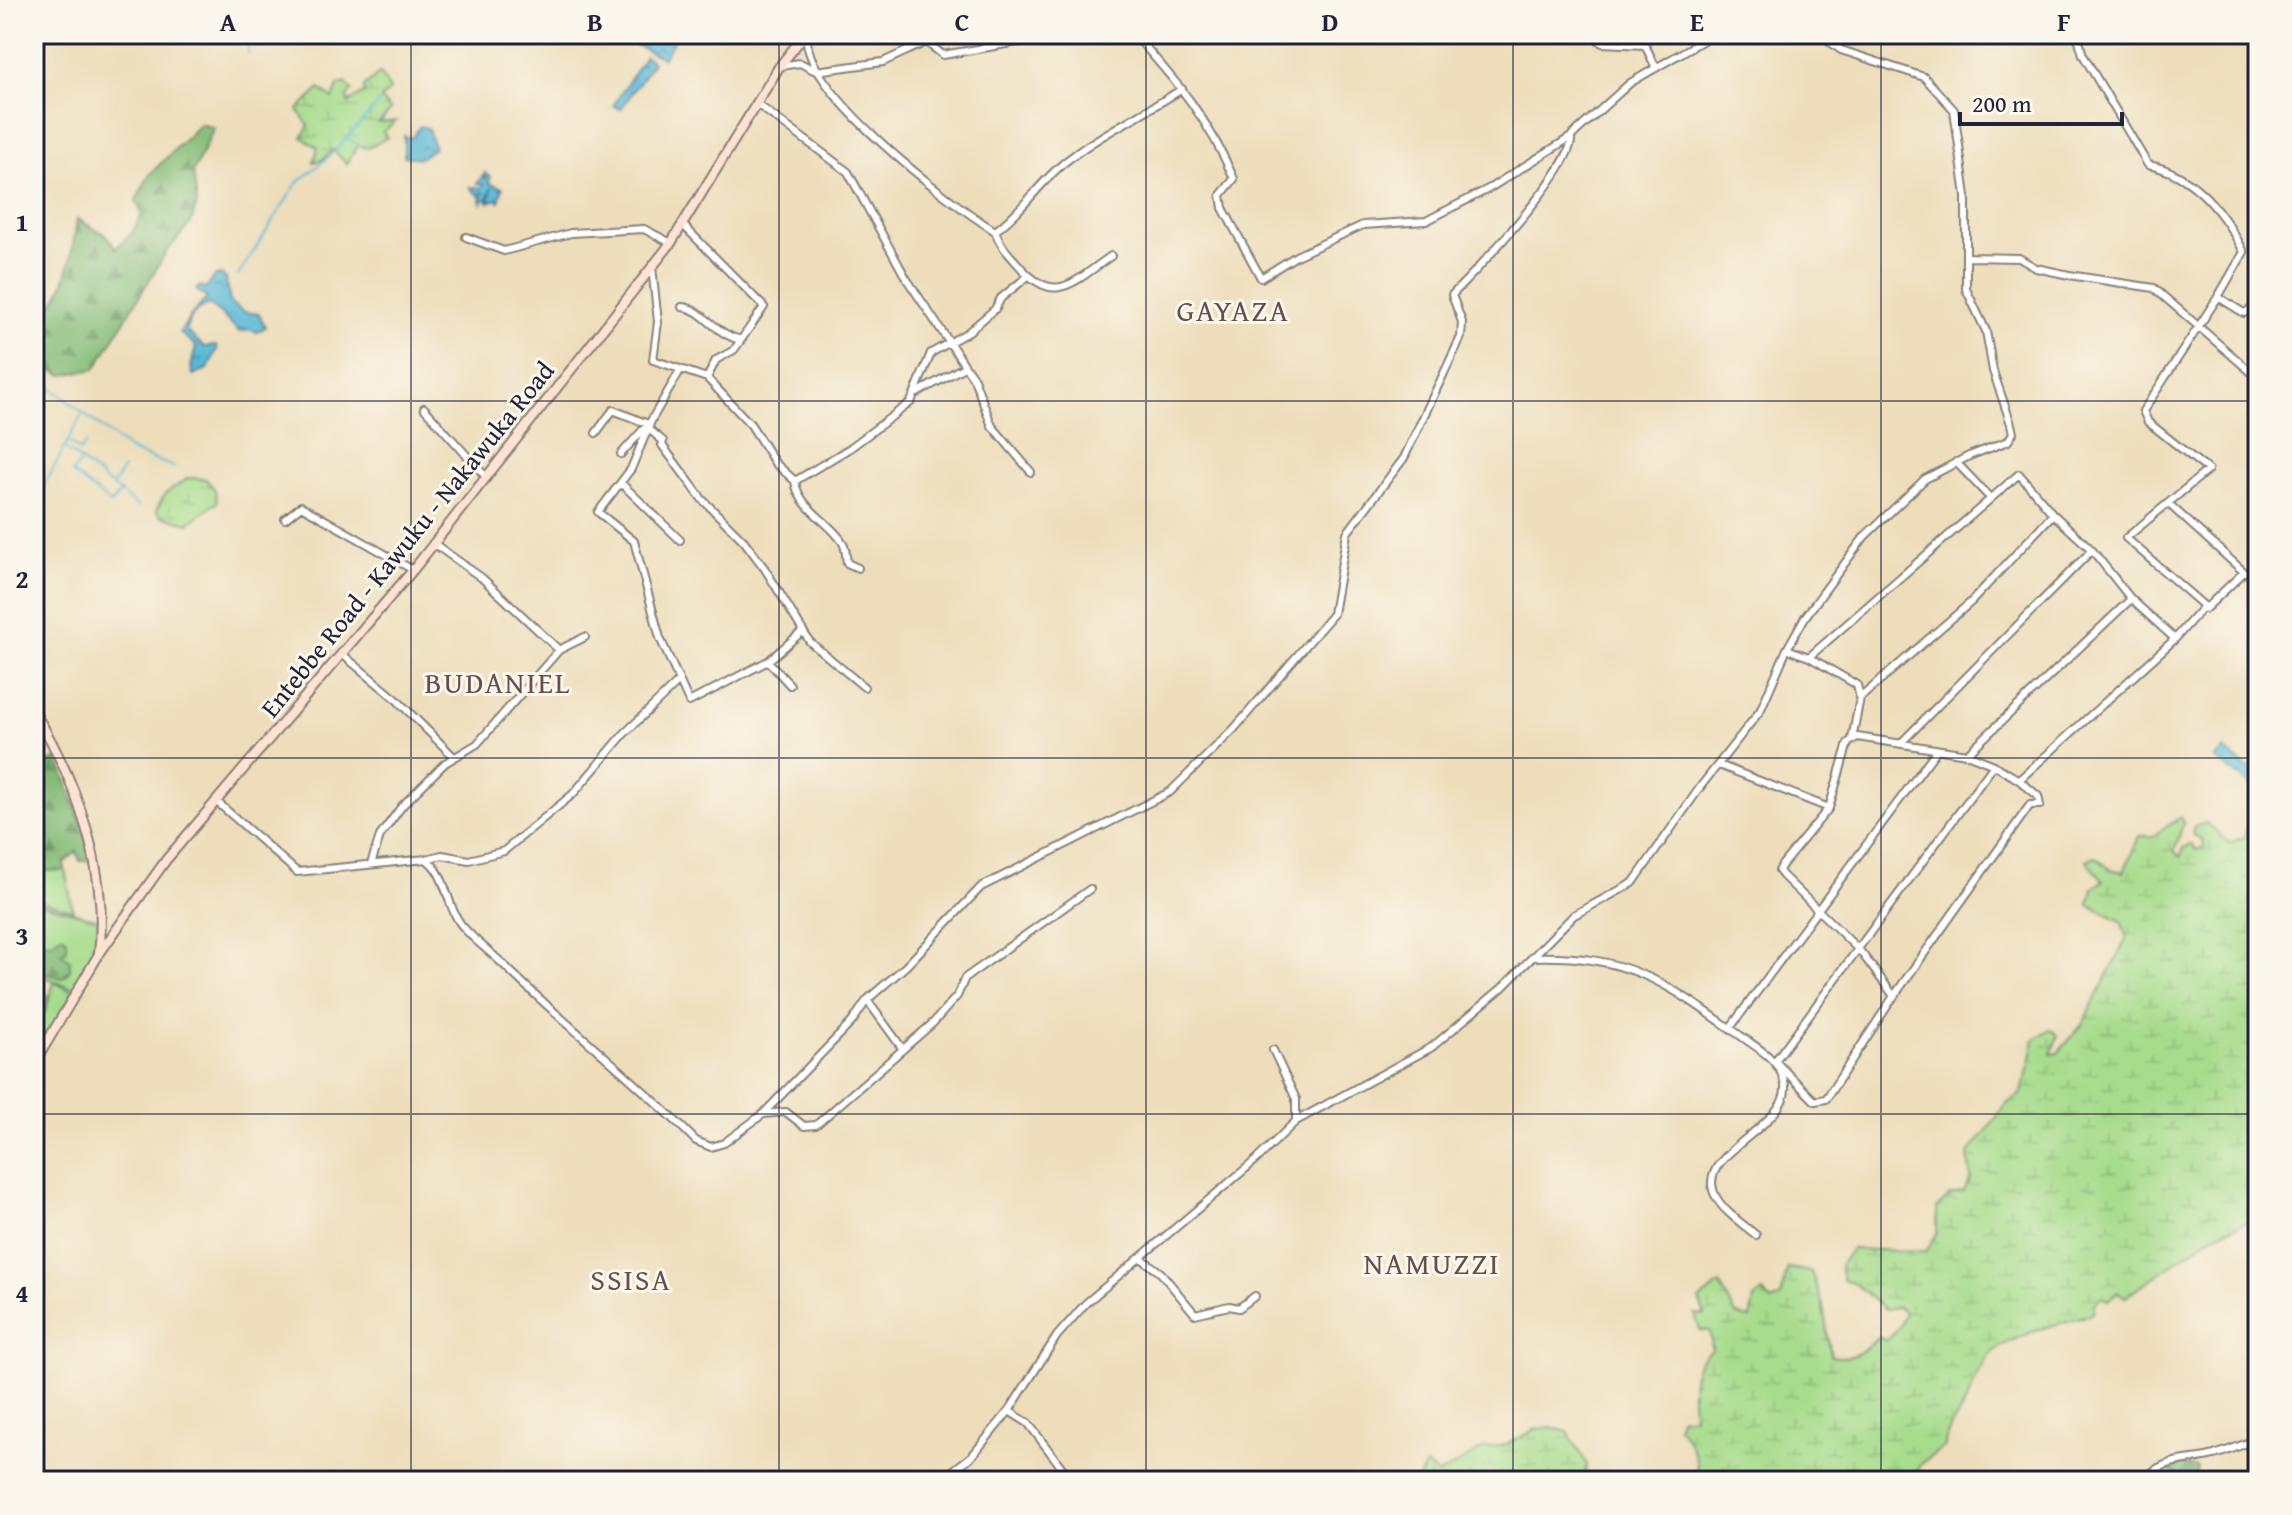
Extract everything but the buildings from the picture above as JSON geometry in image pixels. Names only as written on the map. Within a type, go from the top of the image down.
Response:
[{"type":"main road","name":"Entebbe Road - Kawuku - Nakawuka Road","points":[[34,1064],[99,954],[166,860],[413,570],[684,226],[779,67],[806,34]]},
{"type":"main road","points":[[34,711],[60,757],[87,833],[102,922],[99,954]]},
{"type":"main road","points":[[102,922],[109,926],[121,923]]},
{"type":"street","points":[[806,34],[806,50],[816,71],[910,171],[995,231],[1001,245],[1027,277],[1047,288],[1069,286],[1111,256]]},
{"type":"street","points":[[916,34],[943,55],[1065,34]]},
{"type":"street","points":[[1134,34],[1207,121],[1234,179],[1221,195],[1221,201],[1261,278],[1296,256],[1363,225],[1426,221],[1490,188],[1571,137],[1630,83],[1714,34]]},
{"type":"street","points":[[1591,34],[1602,43],[1645,45],[1656,68]]},
{"type":"street","points":[[939,1481],[972,1456],[1009,1411],[1066,1324],[1296,1121],[1432,1047],[1502,988],[1574,915],[1633,883],[1760,711],[1787,649],[1816,600],[1881,517],[1925,479],[1956,462],[2008,441],[2013,433],[1993,371],[1986,331],[1966,289],[1966,196],[1954,110],[1924,77],[1841,50],[1830,42],[1827,34]]},
{"type":"street","points":[[2077,34],[2083,55],[2148,165],[2179,173],[2202,192],[2244,252],[2143,411],[2148,422],[2208,470],[2170,505],[2126,538],[2205,609]]},
{"type":"street","points":[[779,67],[800,63],[816,71],[883,62],[924,43]]},
{"type":"street","points":[[995,231],[1014,216],[1031,192],[1063,163],[1182,89]]},
{"type":"street","points":[[757,104],[848,172],[890,251],[974,379],[998,435],[1031,472]]},
{"type":"street","points":[[426,859],[438,872],[451,908],[464,929],[696,1141],[711,1147],[724,1143],[763,1114],[858,1016],[867,1000],[992,879],[1178,787],[1325,625],[1336,605],[1347,533],[1404,458],[1451,365],[1463,330],[1452,295],[1489,259],[1562,164],[1571,147],[1571,137]]},
{"type":"street","points":[[684,226],[763,305],[764,310],[734,350],[716,360],[707,378]]},
{"type":"street","points":[[466,237],[504,251],[571,233],[644,229],[671,243]]},
{"type":"street","points":[[1968,257],[2019,258],[2036,268],[2154,288],[2258,378]]},
{"type":"street","points":[[652,267],[658,322],[651,358],[707,378],[751,425],[775,463],[795,481],[796,489],[814,513],[844,544],[847,563],[858,568]]},
{"type":"street","points":[[917,393],[929,356],[968,332],[1027,277]]},
{"type":"street","points":[[2218,297],[2244,313],[2258,306]]},
{"type":"street","points":[[682,307],[691,308],[724,336],[741,340]]},
{"type":"street","points":[[795,481],[893,418],[917,393],[964,367]]},
{"type":"street","points":[[681,369],[621,483],[598,512],[634,541],[660,638],[689,702],[768,661],[803,631]]},
{"type":"street","points":[[424,408],[487,478]]},
{"type":"street","points":[[596,433],[613,410],[650,425],[702,499],[744,541],[781,592],[810,642],[864,687]]},
{"type":"street","points":[[621,454],[650,425]]},
{"type":"street","points":[[1956,462],[1990,498]]},
{"type":"street","points":[[1809,657],[2019,474],[2053,514],[2092,550],[2131,599],[2175,639]]},
{"type":"street","points":[[621,483],[680,540]]},
{"type":"street","points":[[2019,780],[2244,572],[2170,505]]},
{"type":"street","points":[[285,519],[301,506],[413,570]]},
{"type":"street","points":[[1860,698],[1971,602],[2053,514]]},
{"type":"street","points":[[433,543],[482,578],[559,650]]},
{"type":"street","points":[[1901,743],[2092,550]]},
{"type":"street","points":[[1967,754],[2131,599]]},
{"type":"street","points":[[371,864],[380,836],[402,806],[453,756],[477,744],[559,650],[585,637]]},
{"type":"street","points":[[1787,649],[1809,657],[1854,682],[1860,698],[1852,739],[1845,752],[1829,808],[1779,871],[1860,951],[1894,996]]},
{"type":"street","points":[[342,654],[396,699],[453,756]]},
{"type":"street","points":[[768,661],[790,685]]},
{"type":"street","points":[[217,802],[297,872],[442,855],[469,860],[504,851],[573,794],[624,734],[678,682]]},
{"type":"street","points":[[1532,957],[1575,956],[1662,982],[1775,1061],[1815,1101],[1824,1101],[1894,996],[2030,805],[2040,805],[2038,796],[2019,780],[1967,754],[1865,737],[1852,739]]},
{"type":"street","points":[[1730,1028],[1936,751]]},
{"type":"street","points":[[1719,765],[1829,808]]},
{"type":"street","points":[[1775,1061],[1860,951],[1994,765]]},
{"type":"street","points":[[763,1114],[786,1112],[804,1126],[816,1125],[956,998],[965,978],[1090,889]]},
{"type":"street","points":[[867,1000],[902,1048]]},
{"type":"street","points":[[1273,1050],[1296,1099],[1296,1121]]},
{"type":"street","points":[[1756,1235],[1716,1197],[1711,1182],[1716,1166],[1776,1111],[1783,1098],[1785,1086],[1775,1061]]},
{"type":"street","points":[[1141,1258],[1161,1273],[1195,1314],[1229,1306],[1239,1308],[1255,1296]]},
{"type":"street","points":[[1009,1411],[1028,1423],[1072,1481]]},
{"type":"street","points":[[2155,1481],[2151,1473],[2159,1468],[2193,1457],[2209,1457],[2258,1439]]},
{"type":"green space","points":[[380,73],[390,90],[381,99],[391,110],[379,123],[396,121],[383,132],[388,137],[368,148],[358,145],[347,164],[333,150],[322,160],[314,162],[318,148],[302,137],[309,126],[298,110],[320,89],[333,99],[338,85],[346,83],[352,91],[347,96],[348,103],[365,92],[364,87]]},
{"type":"green space","points":[[200,124],[214,128],[193,172],[197,203],[191,223],[167,251],[95,369],[63,375],[34,363],[34,318],[45,312],[61,289],[77,219],[106,235],[116,248],[132,233],[142,215],[136,200],[150,174]]},
{"type":"green space","points":[[188,478],[206,479],[215,490],[217,502],[189,523],[161,516],[156,511],[165,494]]},
{"type":"green space","points":[[58,758],[86,835],[90,860],[80,861],[77,851],[64,863],[65,870],[34,871],[34,761],[41,765]]},
{"type":"green space","points":[[2180,817],[2184,822],[2174,851],[2181,857],[2183,848],[2191,844],[2196,850],[2204,847],[2203,840],[2192,834],[2194,827],[2206,823],[2229,843],[2244,837],[2248,824],[2258,821],[2258,1218],[2214,1235],[2125,1297],[2118,1292],[2108,1300],[2102,1297],[2094,1304],[2093,1313],[2027,1334],[1993,1352],[1980,1369],[1950,1429],[1945,1446],[1921,1464],[1912,1481],[1695,1481],[1696,1460],[1678,1426],[1680,1418],[1694,1416],[1692,1388],[1695,1371],[1704,1356],[1712,1350],[1710,1331],[1700,1330],[1695,1314],[1705,1315],[1699,1300],[1720,1284],[1736,1315],[1750,1318],[1754,1299],[1763,1292],[1771,1302],[1780,1298],[1788,1268],[1811,1272],[1822,1301],[1831,1356],[1857,1354],[1878,1337],[1887,1341],[1900,1326],[1905,1313],[1898,1307],[1885,1309],[1855,1284],[1843,1280],[1840,1265],[1852,1249],[1926,1252],[1937,1233],[1937,1208],[1949,1196],[1964,1192],[1971,1178],[1968,1155],[2008,1102],[2022,1094],[2033,1041],[2050,1029],[2058,1035],[2051,1054],[2058,1053],[2082,1025],[2127,938],[2121,921],[2089,905],[2093,888],[2103,881],[2087,860],[2095,856],[2110,869],[2124,872],[2139,836],[2154,836]]},
{"type":"green space","points":[[65,870],[73,910],[34,899],[34,871]]},
{"type":"green space","points":[[34,902],[99,919],[97,952],[76,989],[34,973],[67,949],[67,939],[62,935],[51,943],[34,938]]},
{"type":"green space","points":[[62,935],[67,939],[67,950],[61,953],[70,960],[70,970],[63,978],[35,971],[37,952],[34,938],[51,943]]},
{"type":"green space","points":[[54,982],[74,992],[34,1059],[34,1023],[45,1013]]},
{"type":"green space","points":[[34,986],[48,996],[45,1013],[34,1023]]},
{"type":"green space","points":[[1551,1427],[1568,1432],[1587,1464],[1583,1481],[1416,1481],[1426,1465],[1438,1475],[1484,1448],[1506,1445],[1536,1429]]},
{"type":"green space","points":[[2183,1464],[2197,1468],[2196,1476],[2188,1478],[2169,1471]]},
{"type":"water","points":[[632,34],[677,35],[663,58],[628,41]]},
{"type":"water","points":[[645,56],[653,62],[621,109],[613,106]]},
{"type":"water","points":[[420,126],[428,128],[434,148],[420,158],[404,156],[404,136],[412,138]]},
{"type":"water","points":[[485,173],[491,177],[489,183],[503,188],[499,202],[497,199],[489,202],[492,187],[487,201],[483,198],[482,205],[479,195],[482,196],[484,192],[476,194],[470,187],[482,188],[484,184],[477,184],[483,175],[487,180]]},
{"type":"water","points":[[222,275],[226,279],[230,303],[245,312],[259,314],[265,327],[257,332],[248,329],[240,332],[209,304],[201,308],[191,318],[186,331],[204,347],[216,346],[217,349],[208,369],[193,375],[191,367],[196,346],[180,333],[191,315],[207,298],[196,290],[200,286],[206,289],[215,276]]},
{"type":"water","points":[[2224,750],[2258,776],[2255,788],[2215,759]]},
{"type":"waterway","points":[[248,34],[248,53]]},
{"type":"waterway","points":[[238,276],[297,183],[333,153],[381,101]]},
{"type":"waterway","points":[[347,138],[363,148]]},
{"type":"waterway","points":[[34,374],[131,451],[174,467]]},
{"type":"waterway","points":[[34,406],[39,399],[46,398],[50,389]]},
{"type":"waterway","points":[[34,505],[82,414]]},
{"type":"waterway","points":[[68,441],[80,451],[86,443]]},
{"type":"waterway","points":[[65,448],[138,507]]},
{"type":"waterway","points":[[80,463],[72,473],[111,504],[120,493]]},
{"type":"waterway","points":[[113,485],[123,469]]},
{"type":"district","name":"GAYAZA","points":[[1233,310]]},
{"type":"district","name":"BUDANIEL","points":[[498,682]]},
{"type":"district","name":"NAMUZZI","points":[[1432,1263]]},
{"type":"district","name":"SSISA","points":[[631,1279]]}]
